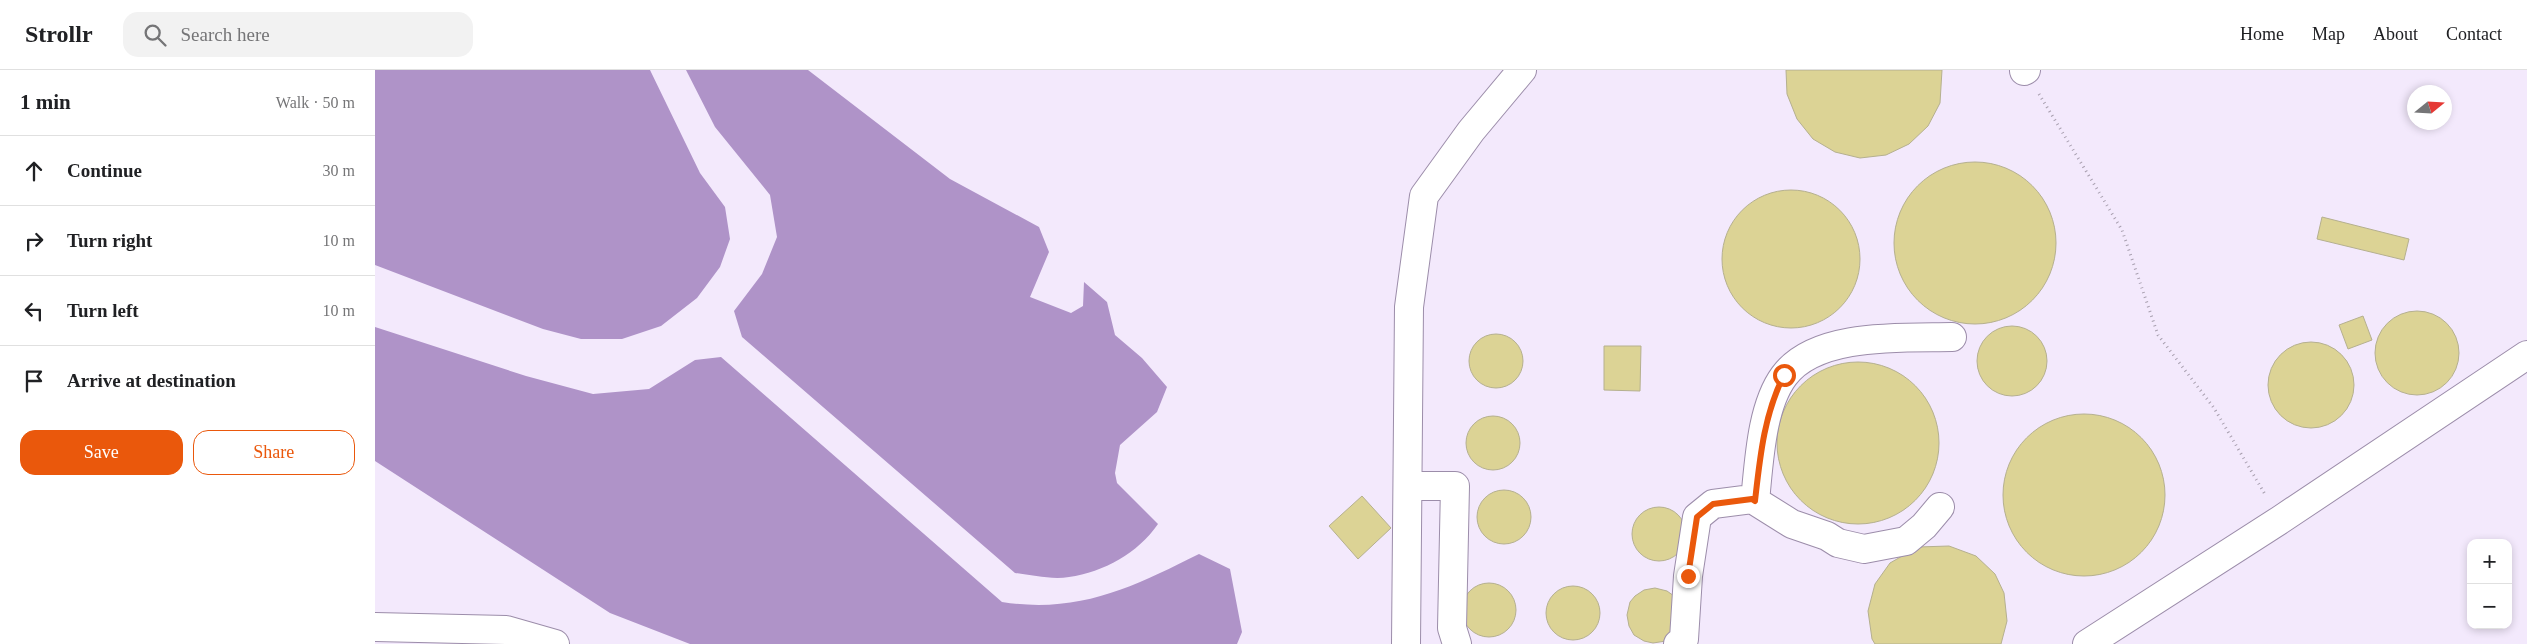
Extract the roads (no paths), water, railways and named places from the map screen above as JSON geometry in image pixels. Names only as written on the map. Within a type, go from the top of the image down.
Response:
[{"type":"lane","points":[[1406,644],[1409,307],[1424,196],[1471,131],[1522,70]]},
{"type":"lane","points":[[1755,501],[1765,428],[1774,394],[1784,375],[1805,358],[1848,340],[1952,337]]},
{"type":"lane","points":[[2087,644],[2280,520],[2527,355]]},
{"type":"lane","points":[[1408,486],[1455,486],[1452,628],[1457,644]]},
{"type":"lane","points":[[1679,644],[1683,639],[1688,576],[1697,517],[1713,504],[1752,499],[1792,524],[1827,536],[1838,543],[1864,549],[1906,540],[1924,526],[1940,507]]},
{"type":"lane","points":[[375,626],[506,630],[555,644]]}]
